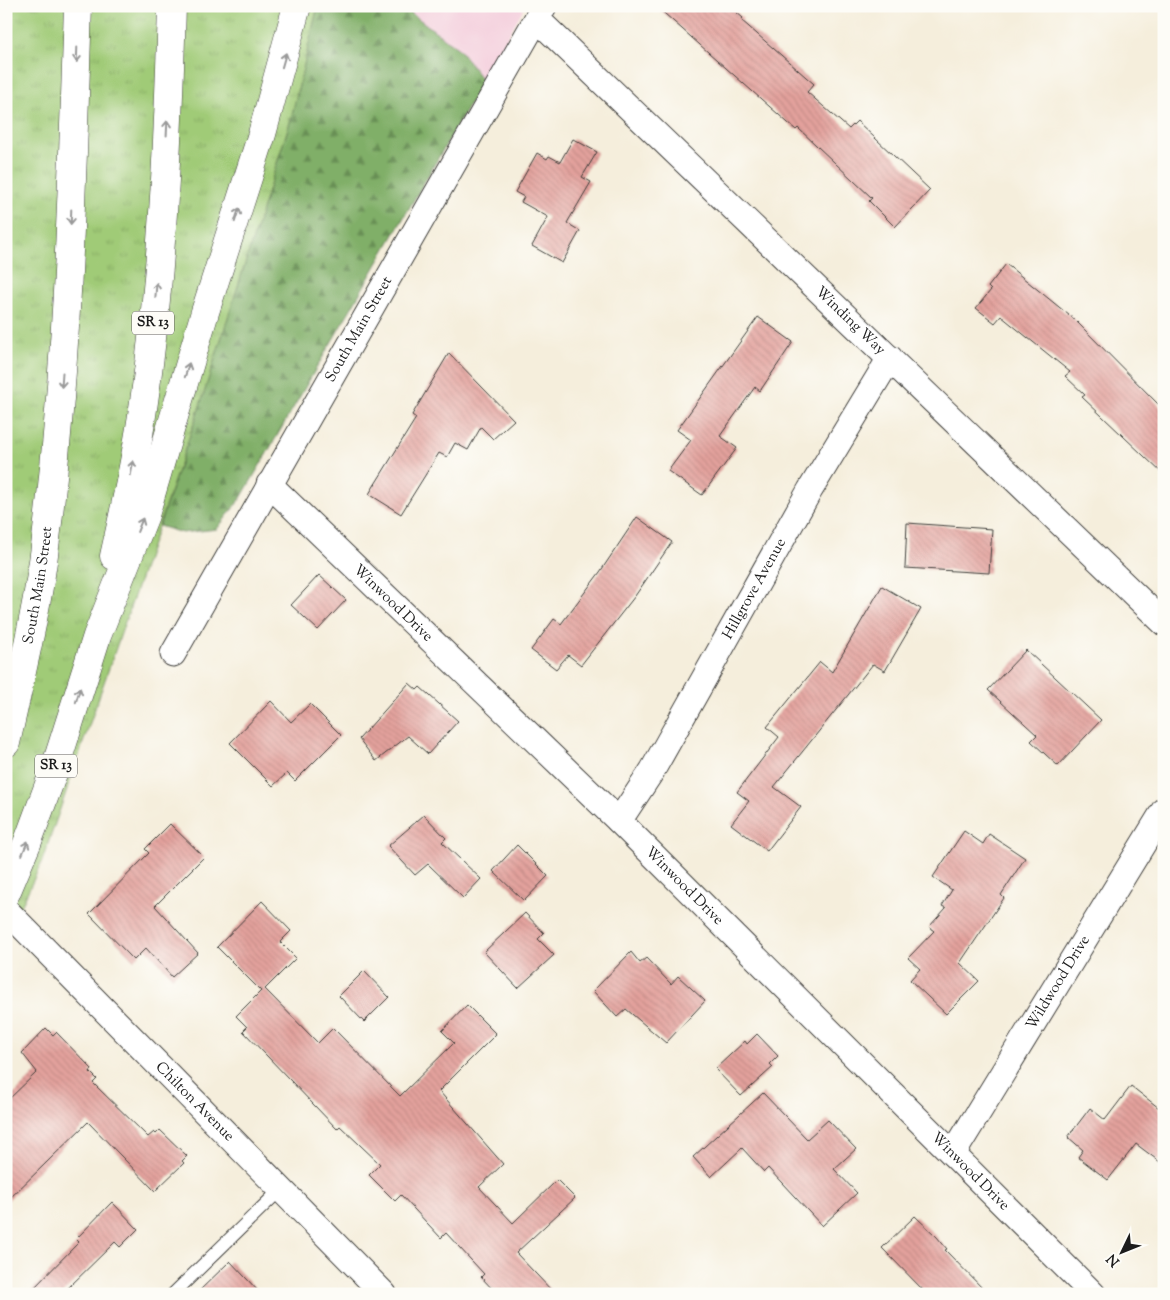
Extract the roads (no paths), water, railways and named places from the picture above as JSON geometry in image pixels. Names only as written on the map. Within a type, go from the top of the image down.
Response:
[{"type":"highway","name":"South Main Street","points":[[6,743],[42,568],[55,457],[71,229],[78,6]]},
{"type":"highway","name":"SR 13","points":[[6,893],[55,768],[96,636],[141,422],[152,333],[165,182],[172,6]]},
{"type":"highway","points":[[96,636],[145,515],[205,312],[262,134],[297,6]]},
{"type":"street","name":"Winding Way","points":[[540,12],[890,358],[1164,623]]},
{"type":"street","name":"South Main Street","points":[[172,654],[540,12]]},
{"type":"street","name":"Hillgrove Avenue","points":[[619,821],[652,771],[810,490],[890,358]]},
{"type":"street","name":"Winwood Drive","points":[[269,484],[619,821],[1093,1294]]},
{"type":"street","name":"Wildwood Drive","points":[[953,1154],[1164,810]]},
{"type":"street","name":"Chilton Avenue","points":[[6,910],[384,1294]]},
{"type":"lane","points":[[173,1294],[281,1189]]}]
